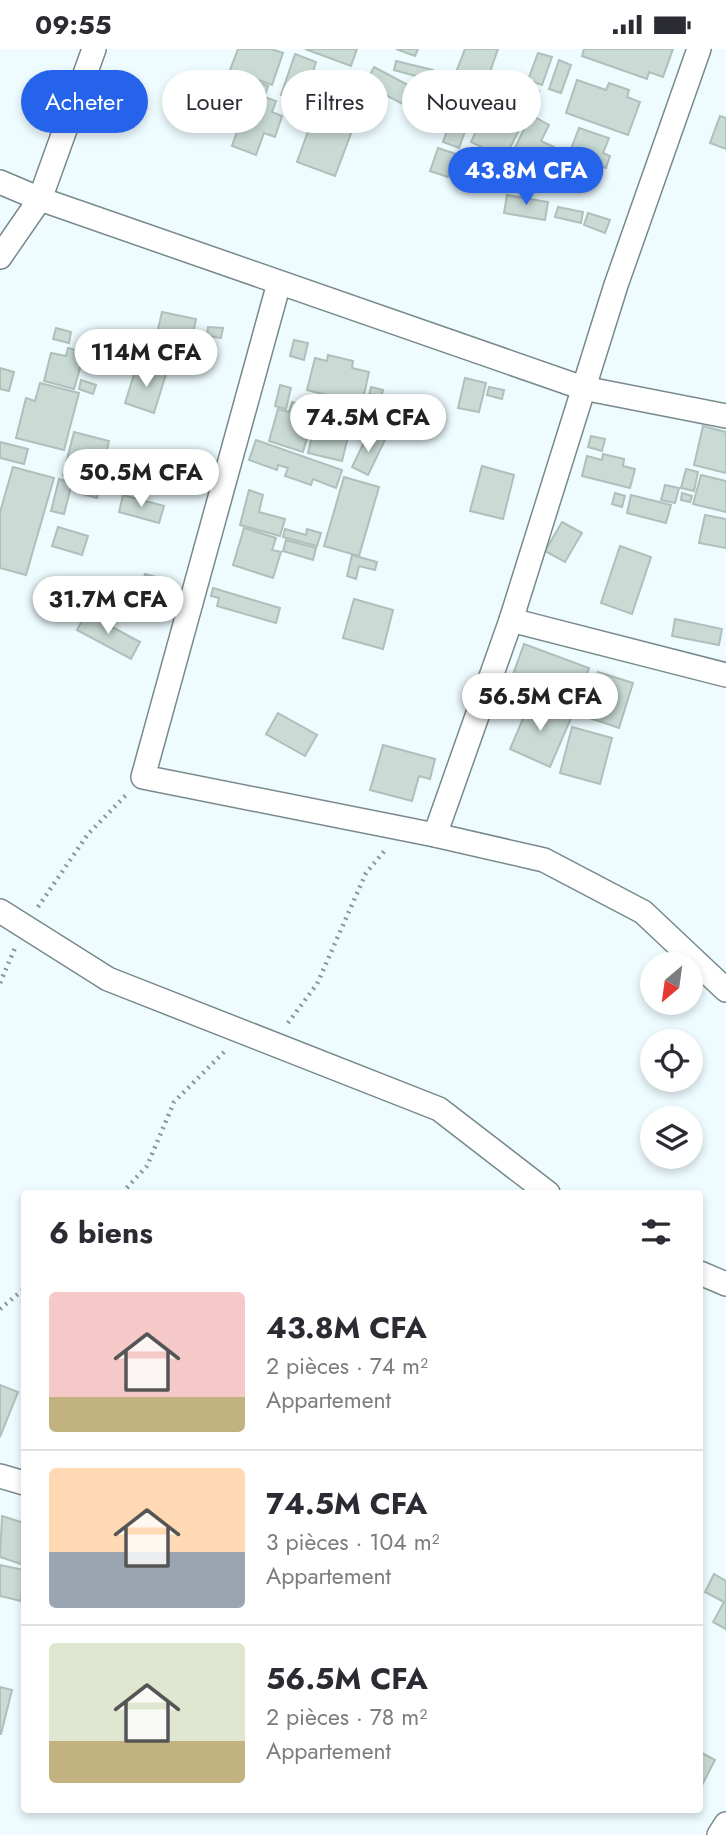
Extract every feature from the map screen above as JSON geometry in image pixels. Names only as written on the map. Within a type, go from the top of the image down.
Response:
[{"type":"street","points":[[0,257],[40,199],[94,49]]},
{"type":"street","points":[[435,835],[512,620],[616,285],[699,49]]},
{"type":"street","points":[[0,182],[40,199],[583,388],[726,416]]},
{"type":"street","points":[[279,283],[143,777],[435,835],[544,860],[643,912],[726,990]]},
{"type":"street","points":[[512,620],[726,675]]},
{"type":"street","points":[[0,911],[108,979],[439,1109],[544,1190]]},
{"type":"street","points":[[703,1274],[726,1285]]},
{"type":"street","points":[[0,1476],[21,1482]]},
{"type":"street","points":[[719,1835],[726,1824]]},
{"type":"path","points":[[0,983],[24,927],[88,834],[143,777]]},
{"type":"path","points":[[0,1308],[21,1291]]},
{"type":"building","points":[[238,49],[271,49],[283,53],[272,85],[267,83],[267,70],[230,70]]},
{"type":"building","points":[[305,49],[357,49],[351,66]]},
{"type":"building","points":[[396,49],[418,49],[415,56]]},
{"type":"building","points":[[465,49],[498,49],[491,70],[457,70]]},
{"type":"building","points":[[584,49],[673,49],[663,77],[649,72],[647,79],[582,56]]},
{"type":"building","points":[[538,53],[552,57],[542,85],[541,70],[532,70]]},
{"type":"building","points":[[295,54],[316,62],[314,70],[290,70]]},
{"type":"building","points":[[559,60],[571,65],[561,93],[549,89]]},
{"type":"building","points":[[396,61],[433,70],[402,70],[402,72],[394,70]]},
{"type":"building","points":[[388,74],[402,82],[402,104],[388,96]]},
{"type":"building","points":[[577,80],[606,90],[609,83],[629,90],[627,97],[640,102],[628,135],[566,113]]},
{"type":"building","points":[[267,98],[276,101],[272,112],[281,116],[275,137],[264,133],[267,133]]},
{"type":"building","points":[[720,116],[726,118],[726,149],[710,143]]},
{"type":"building","points":[[541,121],[549,125],[541,141],[554,147],[539,175],[509,160],[522,133],[541,133]]},
{"type":"building","points":[[579,128],[609,138],[603,153],[610,156],[606,168],[598,165],[593,179],[564,168]]},
{"type":"building","points":[[237,133],[264,133],[256,155],[232,146]]},
{"type":"building","points":[[307,133],[351,133],[335,176],[297,162]]},
{"type":"building","points":[[446,133],[464,133],[459,148],[443,142]]},
{"type":"building","points":[[475,133],[518,133],[505,158],[471,142]]},
{"type":"building","points":[[438,148],[456,154],[448,177],[430,171]]},
{"type":"building","points":[[507,195],[548,202],[545,220],[504,213]]},
{"type":"building","points":[[558,207],[583,212],[581,223],[555,217]]},
{"type":"building","points":[[588,213],[610,220],[605,233],[584,225]]},
{"type":"building","points":[[162,312],[196,319],[190,348],[185,347],[184,353],[169,350],[170,345],[155,342]]},
{"type":"building","points":[[208,327],[223,328],[221,338],[207,336]]},
{"type":"building","points":[[56,328],[71,332],[69,343],[53,339]]},
{"type":"building","points":[[294,340],[308,343],[304,360],[290,356]]},
{"type":"building","points":[[68,348],[79,351],[77,359],[82,361],[74,389],[44,381],[51,353],[66,356]]},
{"type":"building","points":[[328,355],[353,361],[352,368],[369,372],[362,404],[307,390],[315,358],[327,361]]},
{"type":"building","points":[[137,365],[166,374],[154,413],[125,403]]},
{"type":"building","points":[[0,368],[14,372],[9,391],[0,389]]},
{"type":"building","points":[[465,378],[486,383],[479,412],[458,408]]},
{"type":"building","points":[[81,380],[96,385],[93,394],[79,389]]},
{"type":"building","points":[[40,383],[79,393],[64,450],[16,438],[26,398],[35,401]]},
{"type":"building","points":[[280,385],[291,388],[286,409],[275,406]]},
{"type":"building","points":[[371,387],[383,390],[377,413],[366,410]]},
{"type":"building","points":[[489,387],[504,390],[502,399],[487,395]]},
{"type":"building","points":[[292,402],[315,409],[303,452],[269,441],[278,409],[289,412]]},
{"type":"building","points":[[320,403],[354,412],[342,461],[308,453]]},
{"type":"building","points":[[703,426],[726,432],[726,473],[694,465]]},
{"type":"building","points":[[74,432],[109,441],[99,484],[63,475]]},
{"type":"building","points":[[369,432],[385,440],[368,475],[352,467]]},
{"type":"building","points":[[591,436],[605,439],[602,451],[588,447]]},
{"type":"building","points":[[256,440],[342,470],[336,488],[313,479],[311,485],[285,476],[288,468],[278,465],[277,470],[249,460]]},
{"type":"building","points":[[0,442],[28,449],[24,464],[0,458]]},
{"type":"building","points":[[603,454],[624,459],[623,466],[635,469],[630,488],[582,476],[587,456],[602,460]]},
{"type":"building","points":[[482,466],[514,475],[503,519],[470,511]]},
{"type":"building","points":[[13,467],[54,478],[26,575],[0,568],[0,512]]},
{"type":"building","points":[[686,469],[698,472],[694,491],[681,488]]},
{"type":"building","points":[[701,475],[726,481],[726,512],[693,504]]},
{"type":"building","points":[[344,477],[379,487],[359,556],[324,546]]},
{"type":"building","points":[[59,479],[72,483],[64,514],[51,511]]},
{"type":"building","points":[[85,485],[100,489],[97,498],[82,494]]},
{"type":"building","points":[[665,485],[679,488],[675,503],[661,500]]},
{"type":"building","points":[[249,490],[263,495],[259,512],[285,519],[280,536],[240,525]]},
{"type":"building","points":[[615,493],[625,496],[622,507],[612,504]]},
{"type":"building","points":[[682,493],[692,496],[690,502],[681,500]]},
{"type":"building","points":[[123,495],[164,506],[159,523],[119,512]]},
{"type":"building","points":[[631,495],[671,505],[666,523],[627,513]]},
{"type":"building","points":[[705,515],[726,519],[726,548],[699,543]]},
{"type":"building","points":[[562,522],[582,533],[565,562],[545,551]]},
{"type":"building","points":[[58,527],[88,536],[82,555],[52,546]]},
{"type":"building","points":[[244,528],[276,538],[272,550],[281,552],[273,578],[233,565]]},
{"type":"building","points":[[285,529],[306,535],[307,529],[321,533],[317,546],[283,537]]},
{"type":"building","points":[[286,540],[316,548],[313,560],[283,551]]},
{"type":"building","points":[[620,546],[651,557],[632,614],[601,603]]},
{"type":"building","points":[[352,555],[377,562],[375,570],[359,566],[356,579],[347,576]]},
{"type":"building","points":[[145,574],[156,577],[153,588],[142,584]]},
{"type":"building","points":[[213,588],[280,608],[276,623],[217,606],[219,598],[211,596]]},
{"type":"building","points":[[354,599],[393,610],[383,649],[343,638]]},
{"type":"building","points":[[86,613],[140,642],[131,659],[77,630]]},
{"type":"building","points":[[675,619],[722,629],[719,645],[672,636]]},
{"type":"building","points":[[524,644],[589,668],[572,714],[507,691]]},
{"type":"building","points":[[598,672],[633,683],[619,728],[584,716]]},
{"type":"building","points":[[531,700],[571,718],[550,767],[510,749]]},
{"type":"building","points":[[278,713],[317,735],[305,756],[266,734]]},
{"type":"building","points":[[572,727],[612,738],[600,784],[560,773]]},
{"type":"building","points":[[383,745],[435,759],[430,779],[419,776],[412,801],[370,790]]},
{"type":"building","points":[[0,1385],[18,1392],[0,1437]]},
{"type":"building","points":[[2,1516],[21,1522],[21,1564],[0,1557]]},
{"type":"building","points":[[0,1565],[21,1569],[21,1601],[0,1596]]},
{"type":"building","points":[[714,1574],[726,1581],[726,1629],[713,1622],[724,1602],[705,1592]]},
{"type":"building","points":[[0,1687],[12,1690],[1,1734],[0,1734]]},
{"type":"building","points":[[703,1754],[715,1760],[703,1783]]}]
